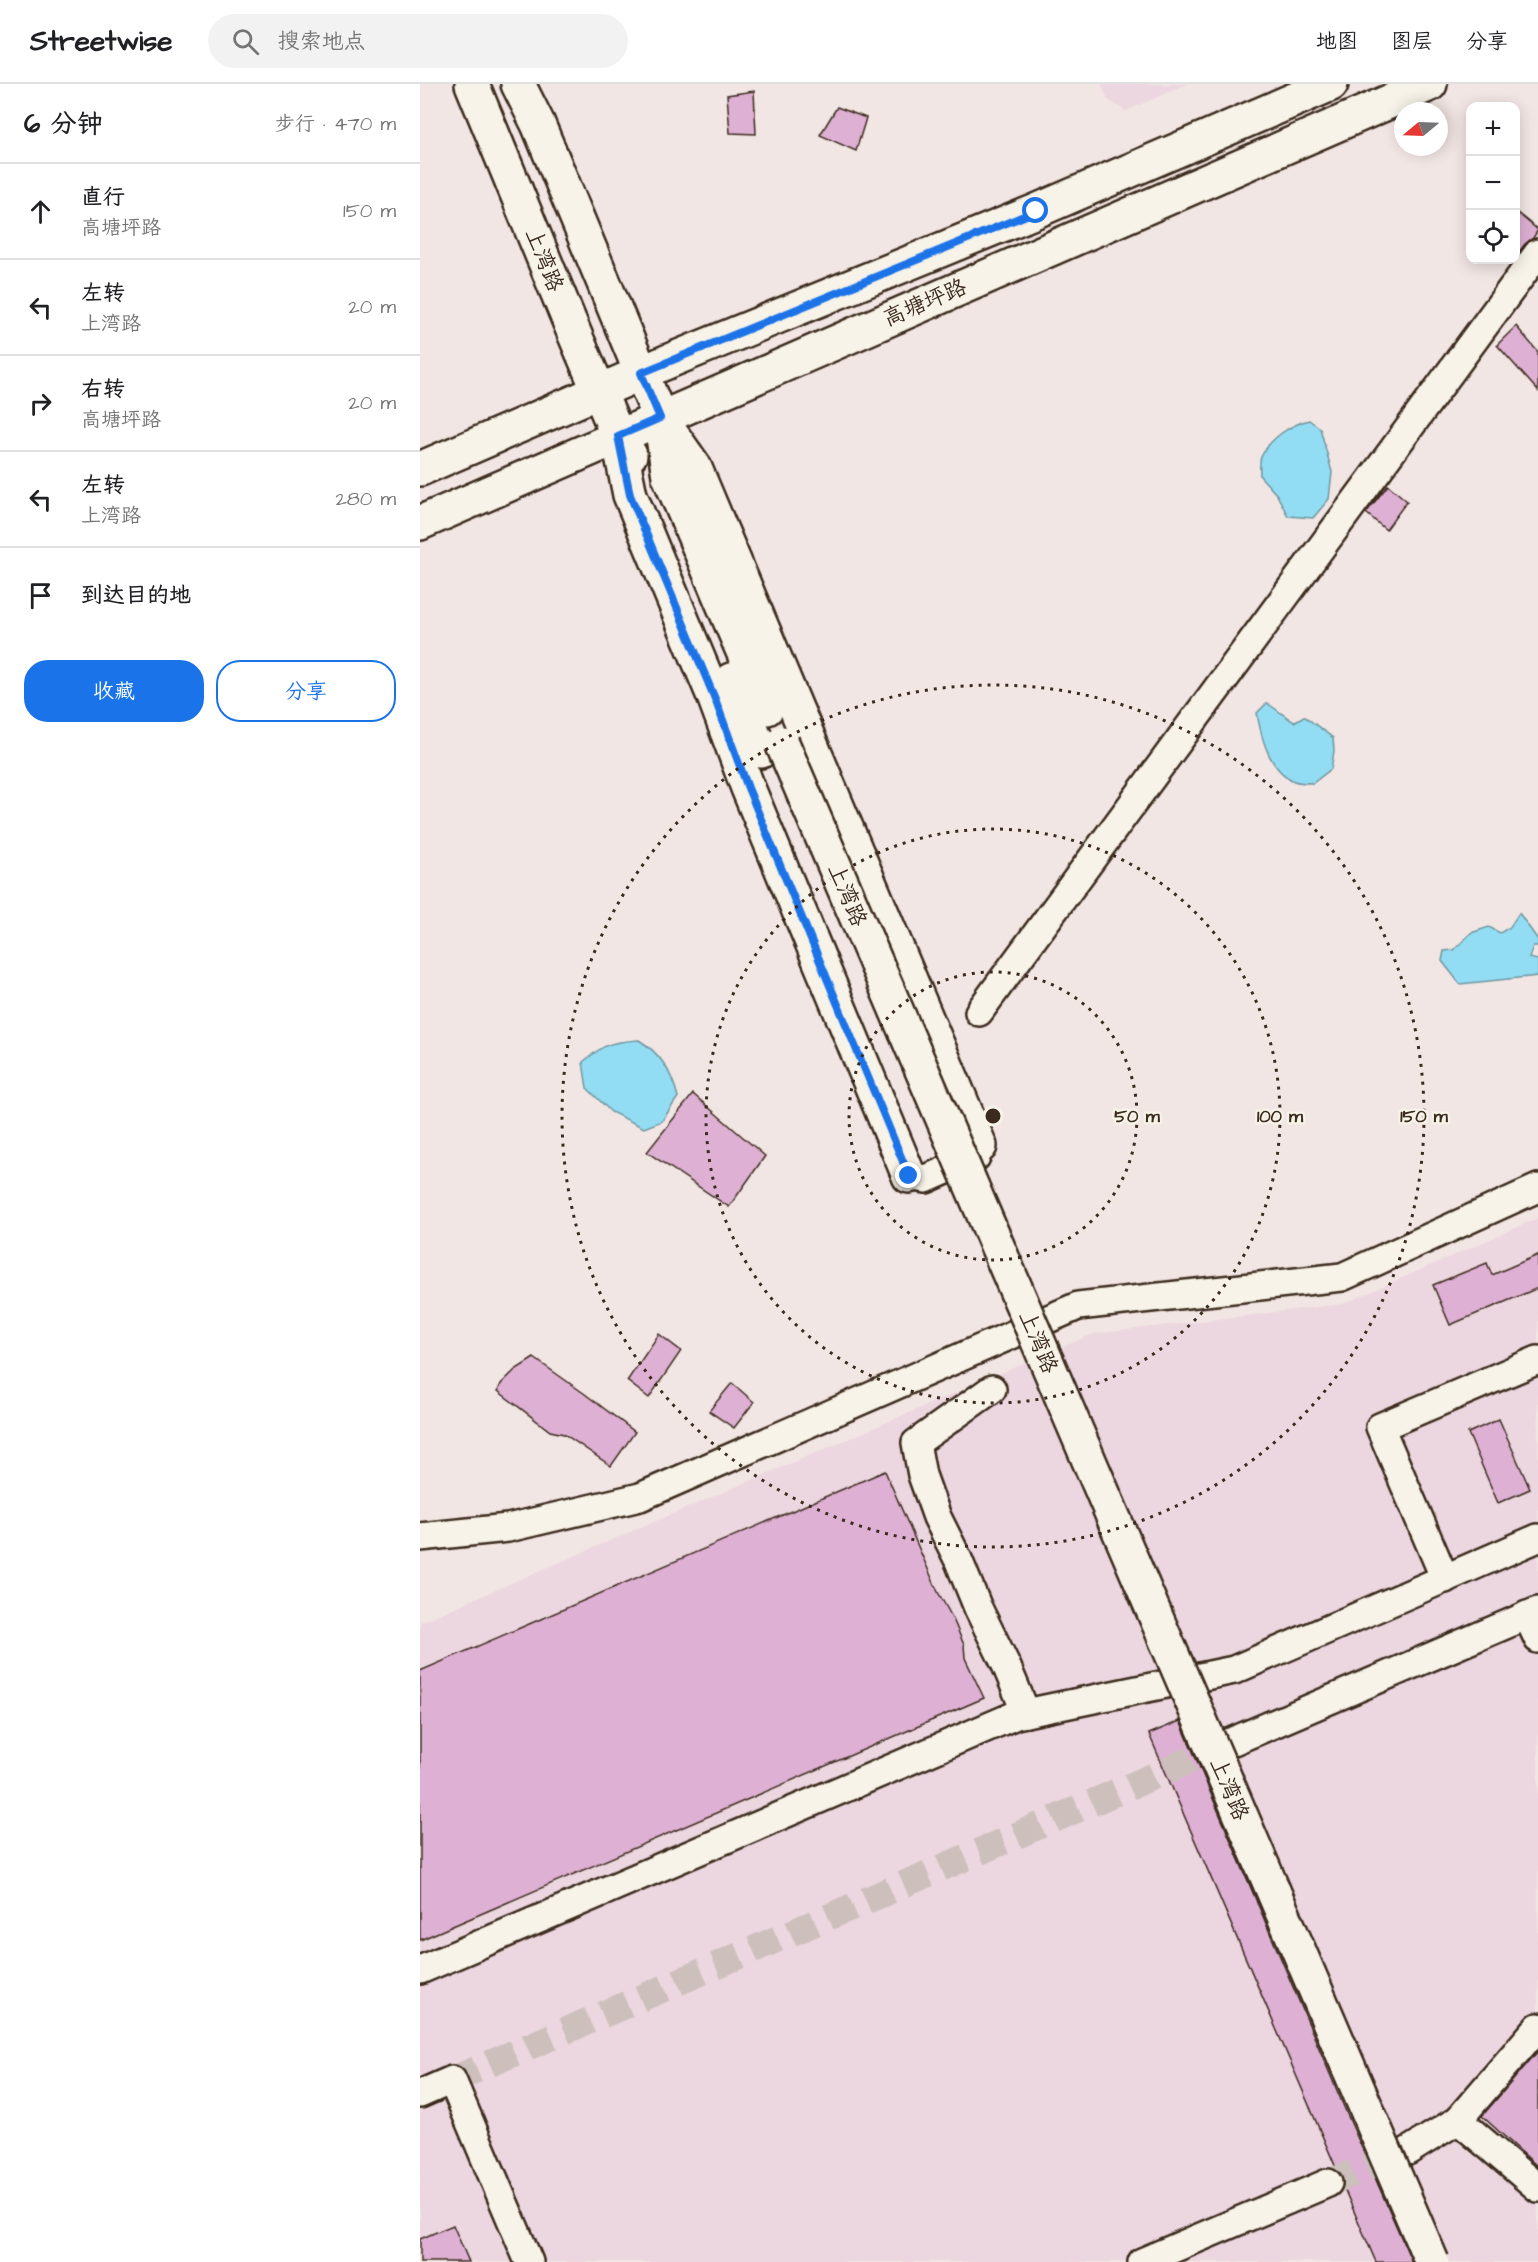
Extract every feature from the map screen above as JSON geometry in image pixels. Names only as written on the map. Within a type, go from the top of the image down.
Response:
[{"type":"main road","name":"上湾路","points":[[472,84],[618,436],[648,485],[771,747],[1432,2262]]},
{"type":"main road","name":"上湾路","points":[[518,84],[538,124],[660,418],[694,466],[980,1146]]},
{"type":"main road","name":"高塘坪路","points":[[420,469],[641,373],[1036,211],[1331,84]]},
{"type":"main road","name":"高塘坪路","points":[[420,523],[1430,84]]},
{"type":"main road","name":"上湾路","points":[[660,418],[669,476],[771,747],[1408,2262]]},
{"type":"main road","name":"上湾路","points":[[618,436],[630,495],[715,699],[748,788],[909,1176]]},
{"type":"street","points":[[979,1012],[1538,253]]},
{"type":"street","points":[[909,1176],[926,1179],[976,1156],[980,1146]]},
{"type":"street","points":[[420,1537],[508,1528],[640,1497],[1078,1306],[1342,1277],[1538,1188]]},
{"type":"street","points":[[1445,1579],[1380,1428],[1538,1360]]},
{"type":"street","points":[[992,1389],[916,1443],[922,1475],[937,1517],[1026,1713]]},
{"type":"street","points":[[420,1970],[1005,1719],[1234,1670],[1538,1538]]},
{"type":"street","points":[[1232,1742],[1534,1622]]},
{"type":"street","points":[[1408,2151],[1458,2120],[1538,2027]]},
{"type":"street","points":[[420,2094],[452,2080],[529,2262]]},
{"type":"street","points":[[1458,2120],[1538,2188]]},
{"type":"street","points":[[1142,2262],[1328,2183]]},
{"type":"shaded area","points":[[1101,84],[1187,84],[1126,111],[1108,100]]},
{"type":"shaded area","points":[[1538,1218],[1538,2262],[420,2262],[420,1622],[1093,1334],[1343,1304]]},
{"type":"water","points":[[1309,420],[1320,428],[1332,472],[1329,499],[1313,518],[1288,516],[1277,495],[1260,476],[1260,459],[1281,433]]},
{"type":"water","points":[[1267,703],[1294,722],[1304,716],[1333,738],[1334,751],[1331,769],[1313,783],[1294,781],[1285,776],[1272,761],[1264,742],[1257,713]]},
{"type":"water","points":[[1519,913],[1538,940],[1538,946],[1533,946],[1529,958],[1538,960],[1538,976],[1460,984],[1442,961],[1444,951],[1454,950],[1471,933],[1489,927],[1500,933],[1510,927]]},
{"type":"water","points":[[639,1040],[647,1045],[664,1064],[678,1097],[662,1121],[644,1128],[611,1112],[587,1088],[583,1062],[609,1045]]},
{"type":"building","points":[[754,91],[756,134],[730,133],[727,95]]},
{"type":"building","points":[[837,107],[866,118],[856,151],[820,135]]},
{"type":"building","points":[[1520,215],[1538,230],[1520,250]]},
{"type":"building","points":[[1516,326],[1538,352],[1538,391],[1497,345]]},
{"type":"building","points":[[1388,485],[1407,501],[1386,530],[1366,513]]},
{"type":"building","points":[[693,1094],[765,1156],[729,1207],[647,1152]]},
{"type":"building","points":[[1538,1255],[1538,1288],[1450,1325],[1433,1285],[1487,1263],[1492,1275]]},
{"type":"building","points":[[659,1334],[681,1351],[649,1398],[627,1381]]},
{"type":"building","points":[[534,1358],[635,1432],[611,1466],[564,1434],[550,1431],[498,1391],[501,1384],[515,1370]]},
{"type":"building","points":[[732,1383],[754,1402],[734,1428],[709,1411]]},
{"type":"building","points":[[1499,1419],[1530,1489],[1498,1503],[1468,1433]]},
{"type":"building","points":[[885,1471],[938,1592],[953,1619],[964,1645],[965,1658],[984,1698],[420,1940],[420,1671]]},
{"type":"building","points":[[1180,1721],[1412,2262],[1376,2262],[1343,2186],[1342,2176],[1337,2170],[1149,1734]]},
{"type":"building","points":[[1538,2051],[1538,2167],[1482,2116]]},
{"type":"building","points":[[453,2225],[469,2262],[420,2262],[420,2239]]},
{"type":"tunnel","points":[[452,2080],[1230,1743]]},
{"type":"tunnel","points":[[1328,2183],[1407,2151]]},
{"type":"route","points":[[909,1176],[748,788],[715,699],[630,495],[618,436],[660,418],[641,373],[1036,211]]}]
